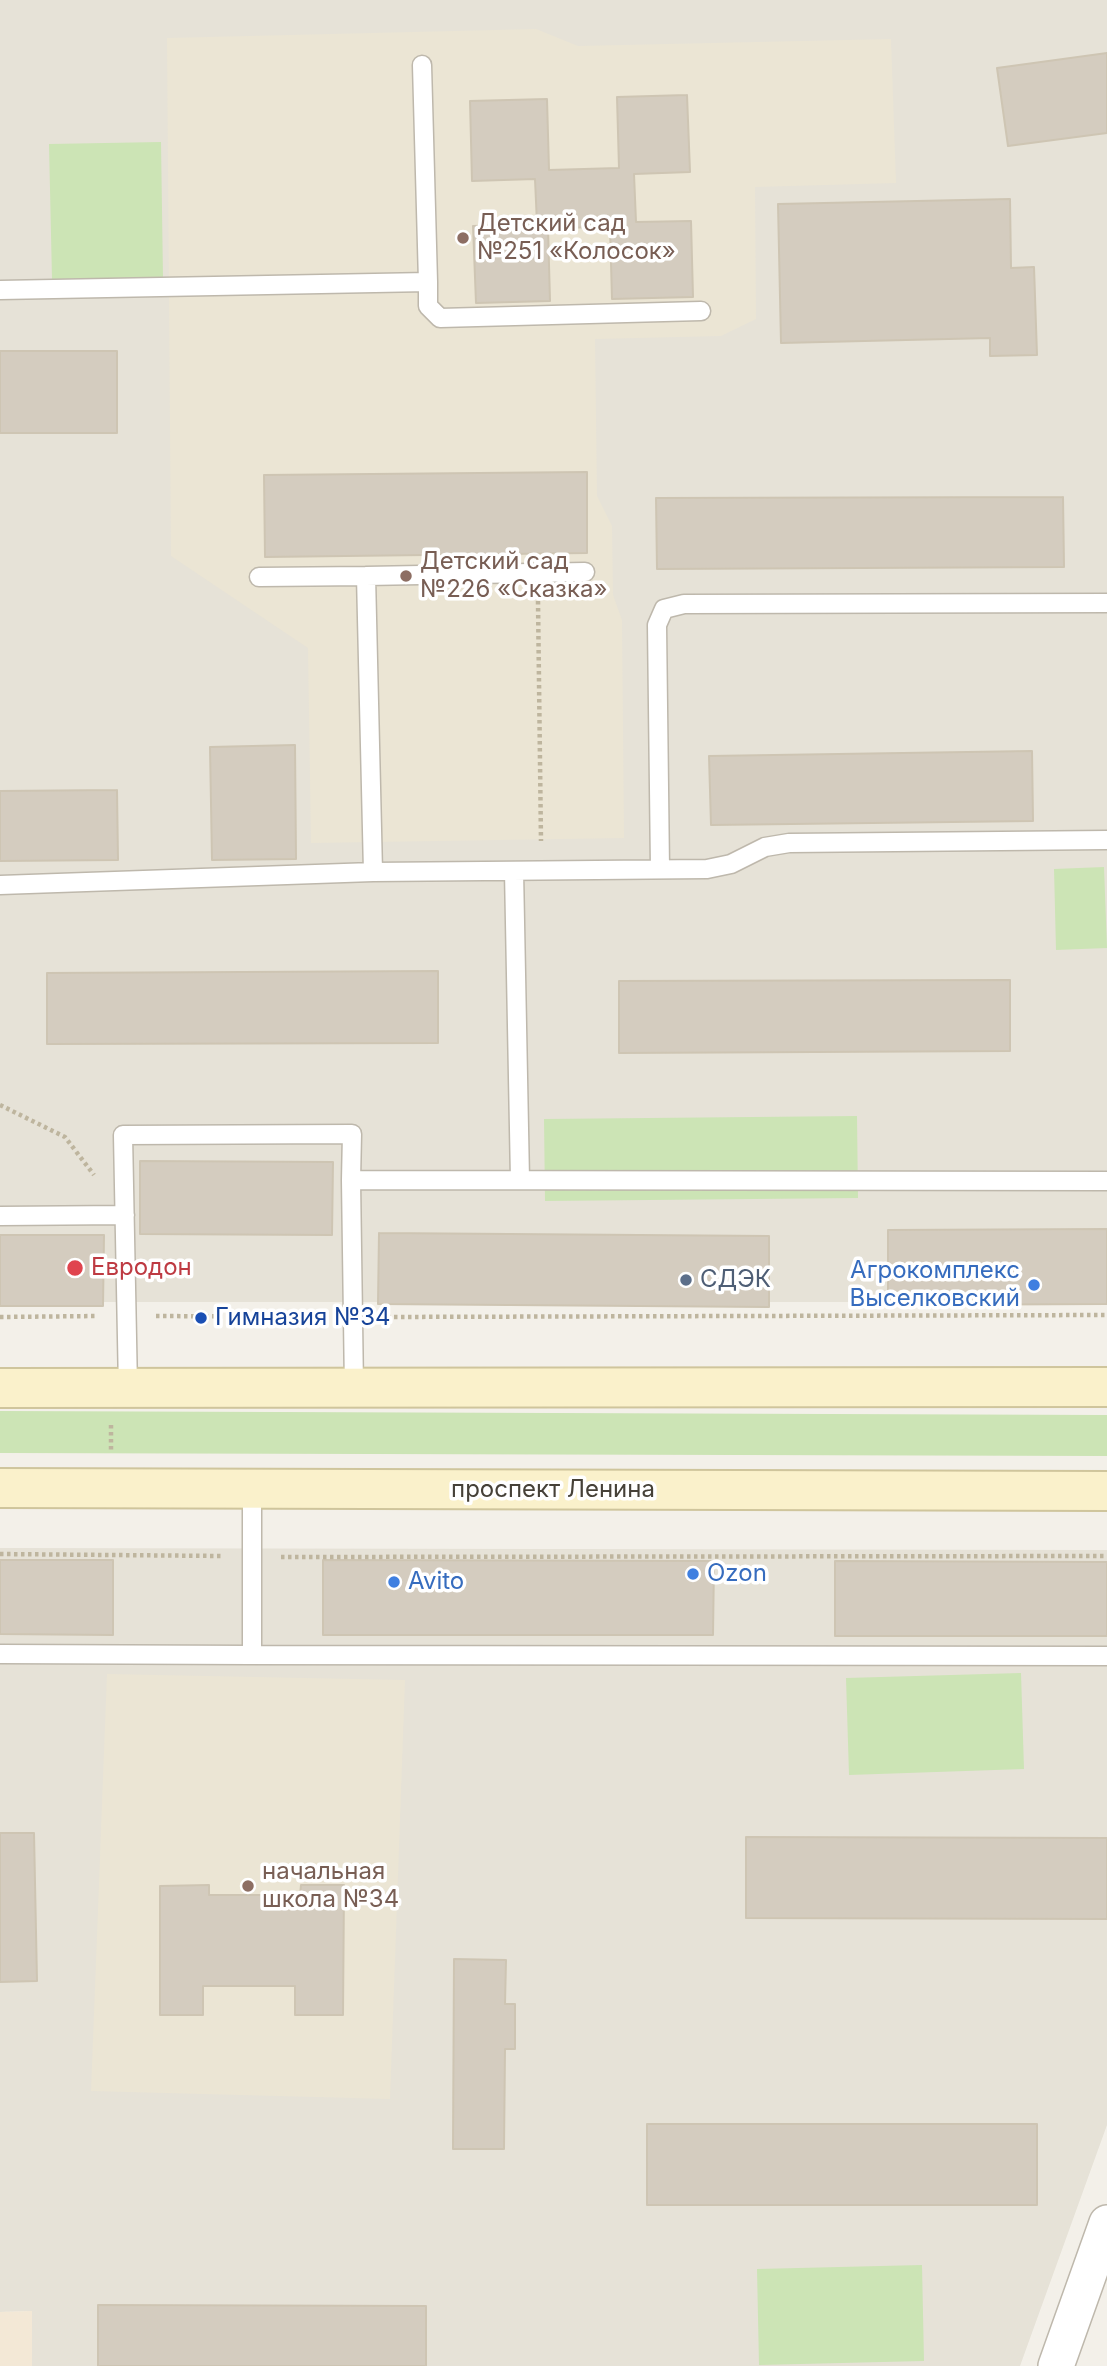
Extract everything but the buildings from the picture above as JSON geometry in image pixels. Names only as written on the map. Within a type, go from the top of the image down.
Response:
[{"type":"main road","points":[[0,1388],[1107,1387]]},
{"type":"main road","name":"проспект Ленина","points":[[0,1488],[1107,1491]]},
{"type":"street","points":[[1056,2366],[1107,2224]]},
{"type":"lane","points":[[422,65],[428,306],[440,318],[701,311]]},
{"type":"lane","points":[[0,290],[428,282]]},
{"type":"lane","points":[[259,577],[585,572]]},
{"type":"lane","points":[[366,576],[373,872]]},
{"type":"lane","points":[[660,869],[657,625],[664,609],[684,604],[1107,603]]},
{"type":"lane","points":[[0,885],[373,872],[707,869],[731,864],[765,847],[789,843],[1107,840]]},
{"type":"lane","points":[[514,871],[520,1180]]},
{"type":"lane","points":[[120,1389],[127,1316],[123,1135],[352,1135],[354,1389]]},
{"type":"lane","points":[[351,1180],[1107,1181]]},
{"type":"lane","points":[[0,1216],[125,1215]]},
{"type":"lane","points":[[252,1489],[252,1655]]},
{"type":"lane","points":[[0,1654],[1107,1656]]},
{"type":"path","points":[[537,573],[541,870]]},
{"type":"path","points":[[0,1105],[65,1137],[125,1215]]},
{"type":"path","points":[[0,1317],[1107,1315]]},
{"type":"path","points":[[111,1489],[120,1389]]},
{"type":"path","points":[[0,1554],[252,1557],[1107,1556]]},
{"type":"shaded area","points":[[0,0],[1107,0],[1107,1302],[0,1302]]},
{"type":"shaded area","points":[[536,29],[578,46],[891,39],[896,183],[755,187],[756,319],[721,336],[595,339],[597,496],[612,526],[613,595],[622,620],[624,838],[311,843],[308,648],[171,556],[167,38]]},
{"type":"shaded area","points":[[0,1548],[1107,1550],[1107,2125],[1020,2366],[32,2366],[32,2311],[0,2312]]},
{"type":"shaded area","name":"начальная школа №34","points":[[107,1674],[405,1680],[390,2099],[91,2091]]},
{"type":"shaded area","points":[[32,2311],[32,2366],[0,2366],[0,2312]]},
{"type":"green space","points":[[161,142],[163,278],[52,279],[49,144]]},
{"type":"green space","points":[[1104,867],[1107,948],[1056,950],[1054,869]]},
{"type":"green space","points":[[857,1116],[858,1198],[545,1201],[544,1119]]},
{"type":"green space","points":[[0,1411],[1107,1415],[1107,1456],[0,1453]]},
{"type":"green space","points":[[1021,1673],[1024,1769],[849,1775],[846,1678]]},
{"type":"green space","points":[[922,2265],[924,2361],[759,2365],[757,2269]]},
{"type":"place","name":"Детский сад №251 «Колосок»","points":[[463,238]]},
{"type":"place","name":"Детский сад №226 «Сказка»","points":[[406,576]]},
{"type":"place","name":"Евродон","points":[[75,1268]]},
{"type":"place","name":"СДЭК","points":[[686,1280]]},
{"type":"place","name":"Агрокомплекс Выселковский","points":[[1034,1285]]},
{"type":"place","name":"Гимназия №34","points":[[201,1318]]},
{"type":"place","name":"Ozon","points":[[693,1574]]},
{"type":"place","name":"Avito","points":[[394,1582]]},
{"type":"place","name":"начальная школа №34","points":[[248,1886]]}]
